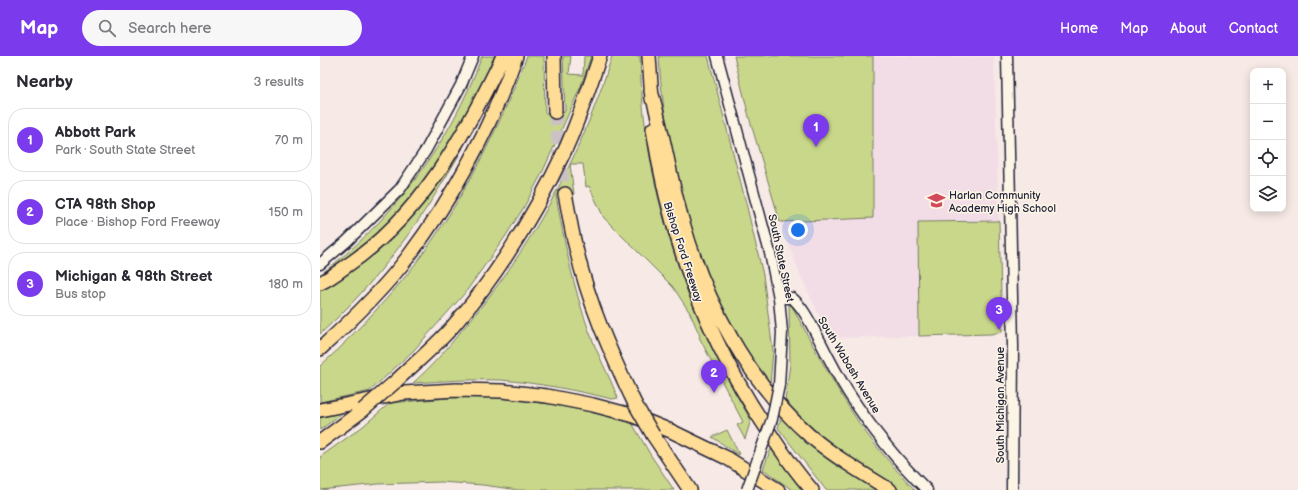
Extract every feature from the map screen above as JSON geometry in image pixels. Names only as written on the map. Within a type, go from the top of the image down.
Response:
[{"type":"highway","points":[[320,283],[364,254],[392,230],[427,188],[458,141],[484,95],[503,56]]},
{"type":"highway","points":[[320,349],[344,327],[382,287],[408,257],[433,220],[454,187],[481,139],[493,114],[516,56]]},
{"type":"highway","points":[[554,56],[555,112]]},
{"type":"highway","points":[[320,442],[363,410],[396,382],[454,326],[489,281],[530,217],[565,150],[583,108],[600,56]]},
{"type":"highway","name":"Bishop Ford Freeway","points":[[649,56],[652,126],[662,183],[676,236],[698,301],[736,380],[750,405],[789,461],[812,490]]},
{"type":"highway","points":[[651,91],[683,224],[697,266],[715,308],[734,342],[758,377],[786,411],[810,436],[848,465],[890,490]]},
{"type":"highway","points":[[565,194],[576,248],[590,299],[608,343],[635,404],[653,436],[690,490]]},
{"type":"highway","points":[[320,410],[404,393],[441,391],[502,391],[547,396],[593,405],[631,415],[672,431],[727,458],[778,490]]},
{"type":"street","points":[[320,264],[346,242],[400,189],[426,150],[461,85],[473,56]]},
{"type":"street","name":"South State Street","points":[[718,56],[770,253],[779,298],[782,332],[779,385],[772,419],[747,490]]},
{"type":"street","name":"South Michigan Avenue","points":[[1007,56],[1013,346],[1012,490]]},
{"type":"street","name":"South Wabash Avenue","points":[[779,298],[792,298],[803,310],[845,386],[878,436],[910,474],[927,490]]},
{"type":"shaded area","name":"Harlan Community Academy High School","points":[[873,56],[994,56],[999,221],[918,222],[919,336],[829,338],[800,274],[780,222],[873,217]]},
{"type":"green space","points":[[482,56],[498,56],[441,163],[385,230],[320,279],[320,275],[372,230],[417,177],[454,119]]},
{"type":"green space","points":[[527,56],[544,56],[545,113],[565,111],[563,56],[571,56],[569,74],[583,75],[584,56],[591,56],[581,86],[543,171],[524,207],[505,237],[465,293],[414,350],[370,391],[320,402],[320,366],[342,346],[393,292],[436,235],[466,187],[493,136]]},
{"type":"green space","points":[[612,56],[640,56],[643,104],[649,152],[659,199],[687,290],[706,335],[727,378],[751,420],[745,439],[737,425],[743,422],[699,337],[700,336],[690,313],[673,287],[604,218],[589,186],[586,187],[583,164],[570,164],[585,130]]},
{"type":"green space","points":[[659,56],[708,56],[763,275],[773,351],[770,385],[757,370],[727,320],[695,246],[696,244],[677,175],[667,128],[663,104]]},
{"type":"green space","points":[[734,56],[873,56],[873,218],[780,222],[749,117]]},
{"type":"green space","points":[[461,147],[463,148],[448,174],[399,247],[362,292],[320,334],[320,289],[348,272]]},
{"type":"green space","points":[[570,164],[574,194],[556,195],[566,247],[583,314],[618,398],[612,399],[556,387],[501,380],[413,383],[451,344],[510,268],[532,235]]},
{"type":"green space","points":[[999,221],[1002,332],[991,334],[919,336],[918,222]]},
{"type":"green space","points":[[789,304],[792,306],[824,365],[859,423],[900,474],[915,490],[900,490],[875,476],[847,457],[804,421],[785,401],[790,364]]},
{"type":"green space","points":[[482,397],[520,400],[558,406],[595,413],[632,423],[650,454],[674,490],[518,490],[483,485],[441,482],[378,484],[320,490],[320,457],[362,427],[390,403]]},
{"type":"green space","points":[[345,411],[320,430],[320,418]]},
{"type":"green space","points":[[782,414],[882,490],[826,490],[778,428]]},
{"type":"green space","points":[[727,430],[739,454],[739,455],[712,437]]},
{"type":"green space","points":[[771,449],[802,490],[792,490],[763,469]]},
{"type":"tunnel","points":[[555,112],[565,194]]},
{"type":"place","name":"Abbott Park","points":[[816,147]]},
{"type":"place","name":"Harlan Community Academy High School","points":[[936,201]]},
{"type":"place","name":"Michigan & 98th Street","points":[[999,330]]},
{"type":"place","name":"CTA 98th Shop","points":[[714,393]]}]
